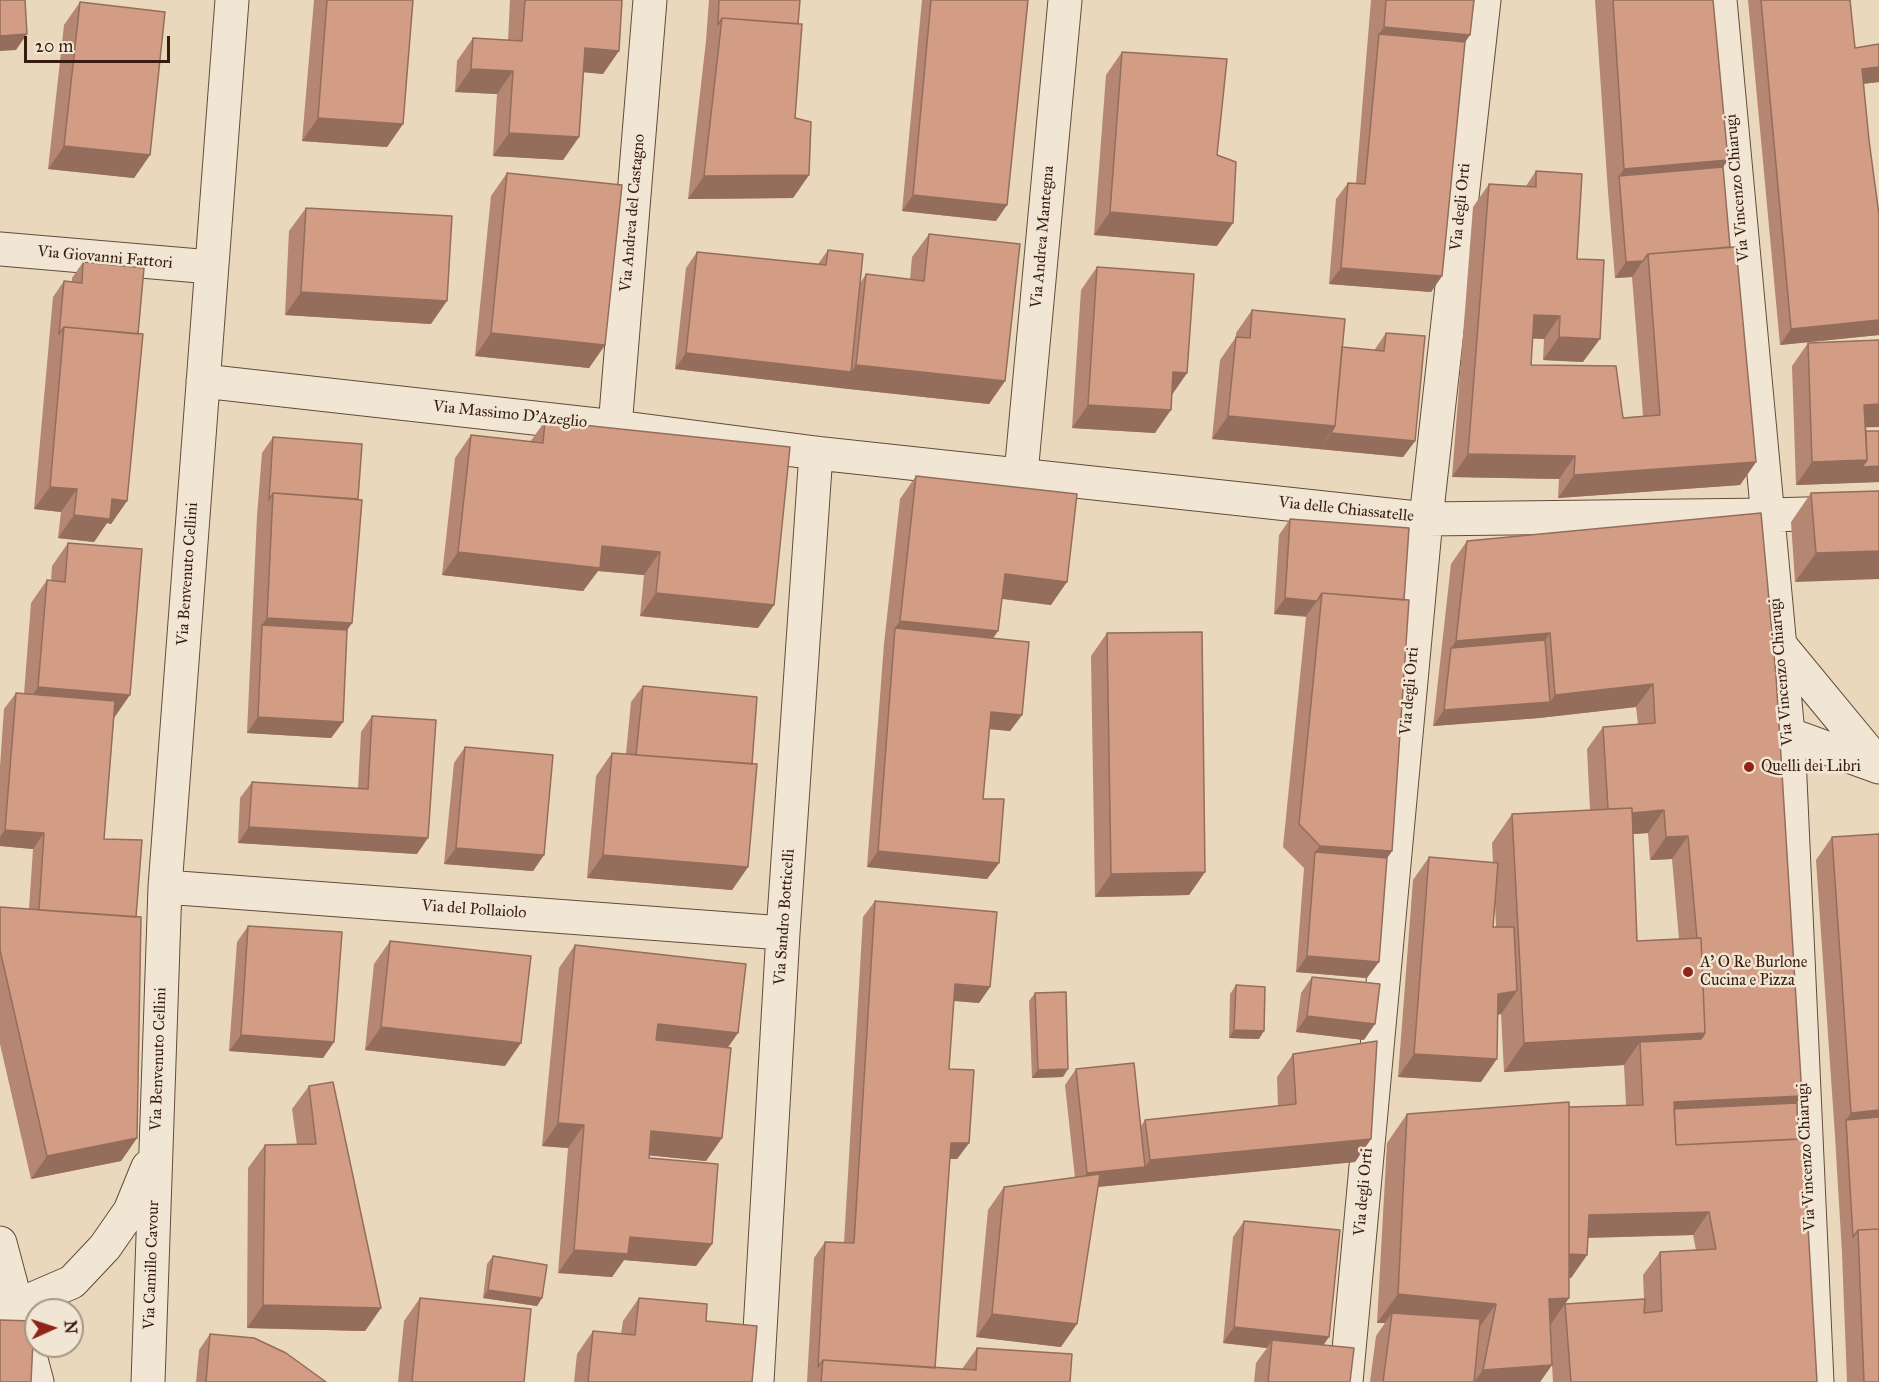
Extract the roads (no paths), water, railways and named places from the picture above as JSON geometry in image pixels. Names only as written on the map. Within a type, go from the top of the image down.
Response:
[{"type":"street","name":"Via Benvenuto Cellini","points":[[156,1148],[165,887],[232,0]]},
{"type":"street","name":"Via Andrea del Castagno","points":[[615,427],[650,0]]},
{"type":"street","name":"Via Andrea Mantegna","points":[[1021,474],[1065,0]]},
{"type":"street","name":"Via degli Orti","points":[[1346,1382],[1426,519],[1484,0]]},
{"type":"street","name":"Via Vincenzo Chiarugi","points":[[1720,0],[1788,734],[1817,1382]]},
{"type":"street","name":"Via Giovanni Fattori","points":[[0,249],[211,267]]},
{"type":"street","name":"Via Massimo D'Azeglio","points":[[203,381],[615,427],[816,453]]},
{"type":"street","name":"Via delle Chiassatelle","points":[[816,453],[1426,519],[1879,512]]},
{"type":"street","name":"Via Sandro Botticelli","points":[[757,1382],[783,933],[816,453]]},
{"type":"street","points":[[1780,645],[1879,766]]},
{"type":"street","points":[[1788,734],[1879,766]]},
{"type":"street","name":"Via del Pollaiolo","points":[[165,887],[783,933]]},
{"type":"street","points":[[8,1309],[72,1282],[105,1247],[130,1211],[156,1148]]},
{"type":"street","name":"Via Camillo Cavour","points":[[148,1382],[156,1148]]},
{"type":"street","points":[[0,1243],[8,1309],[37,1382]]},
{"type":"place","name":"Quelli dei Libri","points":[[1749,767]]},
{"type":"place","name":"A' O Re Burlone Cucina e Pizza","points":[[1688,972]]}]
